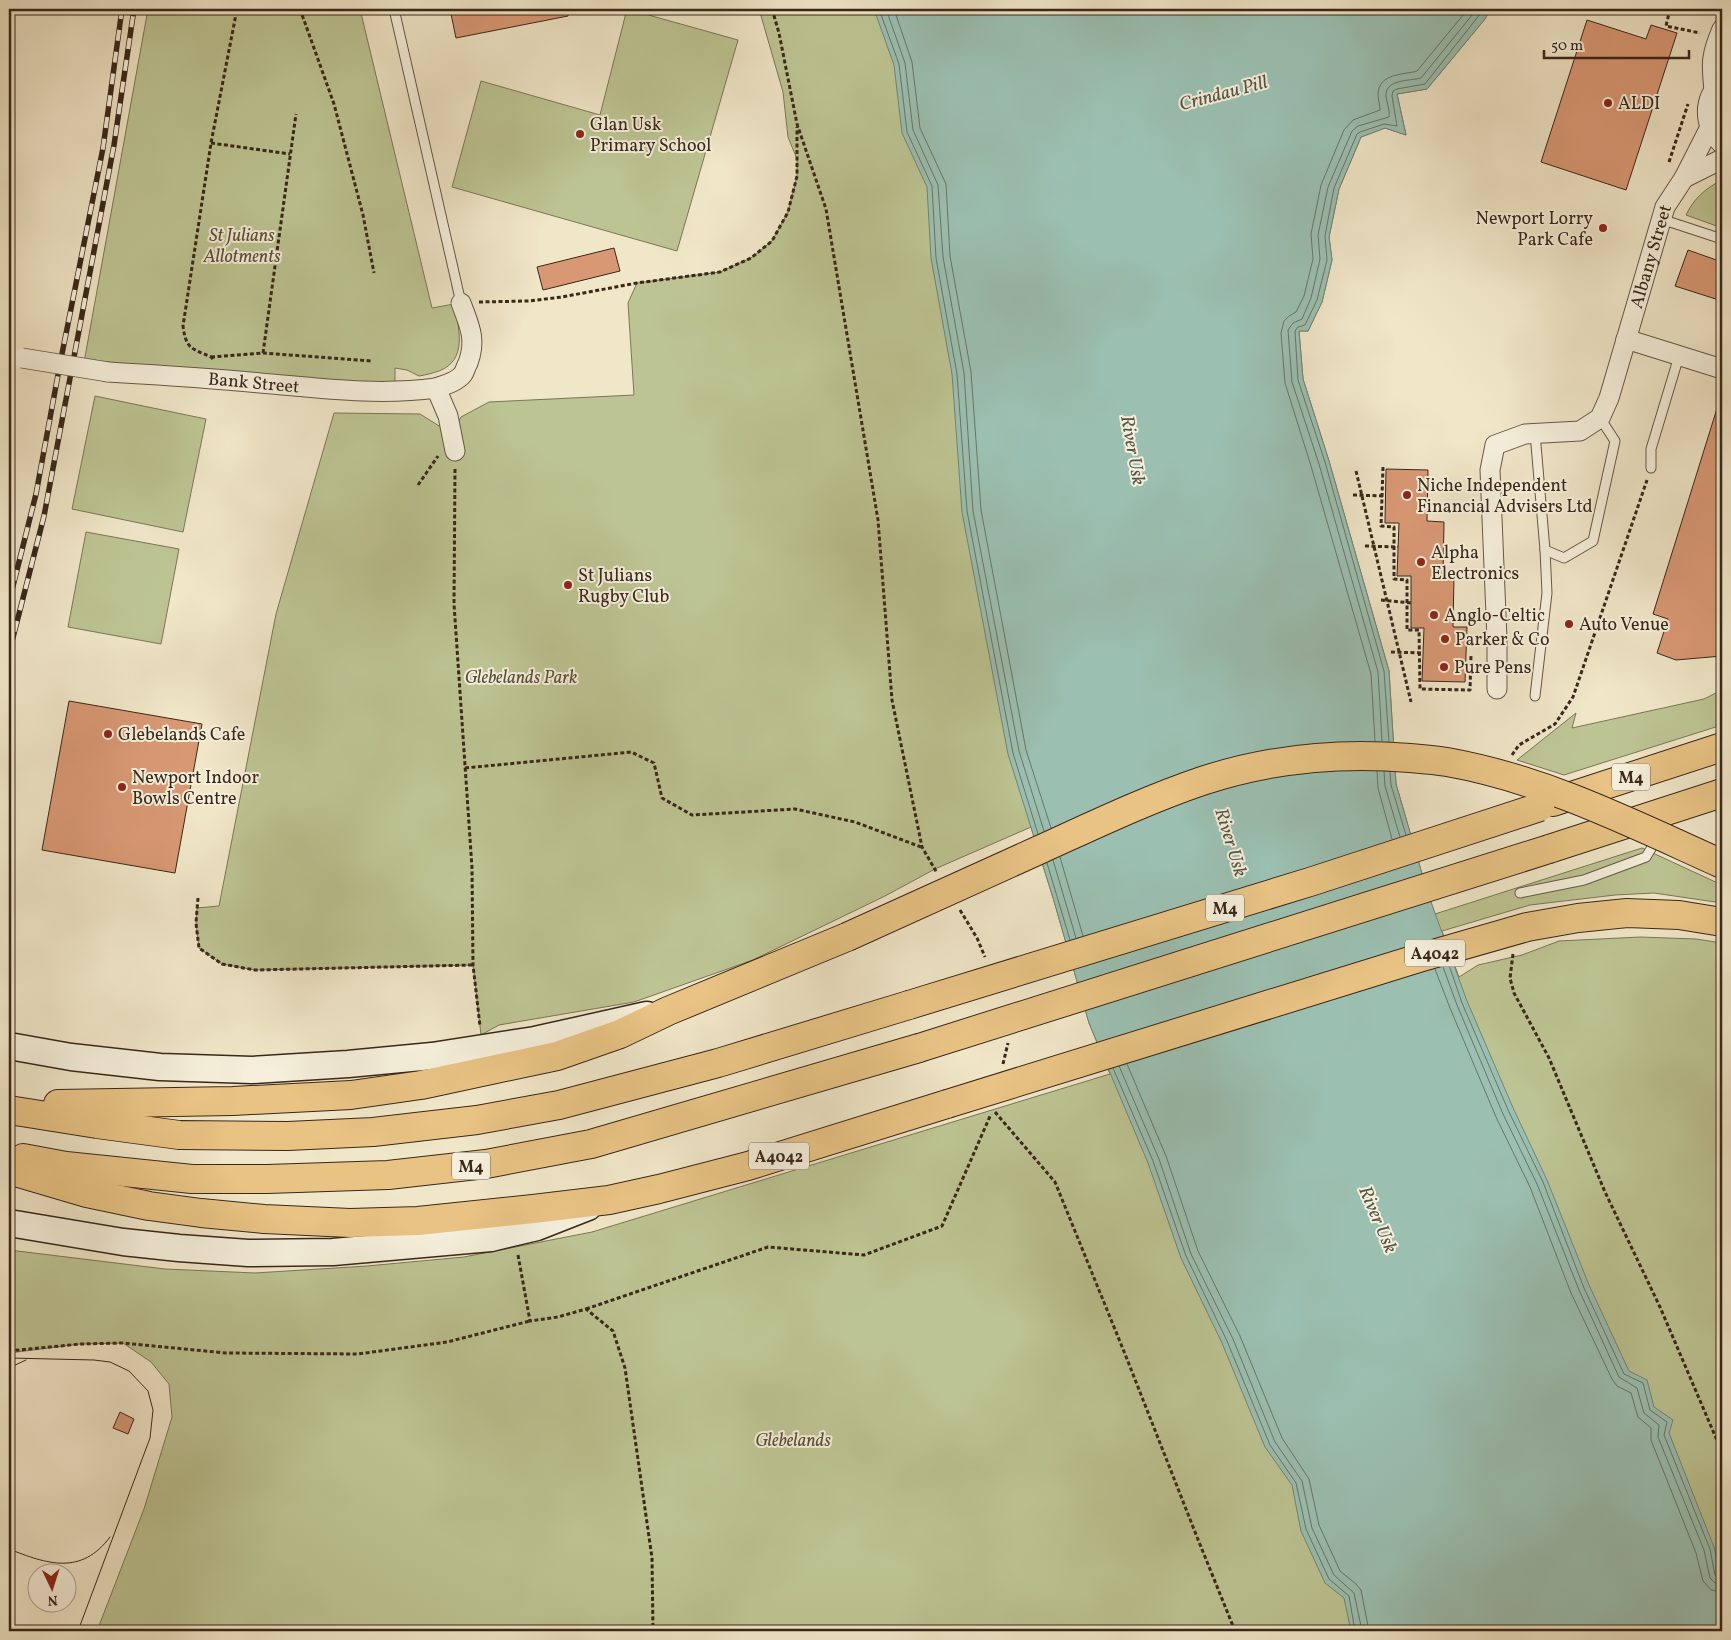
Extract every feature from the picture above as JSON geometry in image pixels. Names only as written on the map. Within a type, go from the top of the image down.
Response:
[{"type":"highway","name":"M4","points":[[9,1110],[178,1135],[288,1136],[373,1132],[477,1120],[559,1105],[718,1063],[1314,881],[1722,747]]},
{"type":"highway","points":[[9,1103],[135,1104],[351,1095],[421,1084],[557,1056],[620,1034],[668,1011],[847,937],[1107,819],[1203,781],[1258,766],[1326,756],[1391,757],[1445,761],[1486,770],[1533,784],[1597,809],[1722,864]]},
{"type":"highway","name":"M4","points":[[9,1155],[66,1166],[192,1179],[267,1179],[388,1175],[486,1164],[591,1144],[919,1048],[1722,793]]},
{"type":"highway","name":"A4042","points":[[609,1200],[748,1166],[1419,958],[1527,927],[1578,918],[1627,913],[1679,915],[1722,922]]},
{"type":"highway","points":[[9,1170],[87,1193],[149,1206],[264,1219],[350,1222],[418,1221],[609,1200]]},
{"type":"main road","points":[[14,1047],[71,1057],[160,1067],[252,1070],[432,1056],[535,1040],[668,1011]]},
{"type":"main road","points":[[9,1223],[123,1242],[179,1248],[248,1253],[334,1252],[490,1238],[536,1227],[609,1200]]},
{"type":"street","points":[[1715,32],[1711,64],[1718,86],[1707,108],[1710,127],[1714,136],[1722,144]]},
{"type":"street","name":"Albany Street","points":[[1600,418],[1609,398],[1665,207],[1684,178],[1710,127]]},
{"type":"street","points":[[1684,178],[1722,159]]},
{"type":"street","name":"Bank Street","points":[[15,357],[108,372],[217,378],[341,390],[395,392],[436,388],[454,381],[463,374],[469,358],[472,332],[461,302]]},
{"type":"street","points":[[1626,339],[1722,369]]},
{"type":"street","points":[[436,388],[448,416],[453,443]]},
{"type":"street","points":[[1497,689],[1497,639],[1490,470],[1495,445],[1525,434],[1580,431],[1600,418]]},
{"type":"lane","points":[[394,9],[461,302]]},
{"type":"lane","points":[[1661,219],[1722,240]]},
{"type":"lane","points":[[1651,468],[1651,449],[1679,356]]},
{"type":"lane","points":[[1545,550],[1564,558],[1593,541],[1615,441],[1600,418]]},
{"type":"lane","points":[[1534,696],[1547,593],[1535,433]]},
{"type":"lane","points":[[1520,893],[1584,880],[1646,857],[1677,807]]},
{"type":"path","points":[[237,9],[211,143],[183,326],[185,341],[190,348],[211,357],[262,353],[372,361]]},
{"type":"path","points":[[300,9],[334,104],[363,215],[374,273]]},
{"type":"path","points":[[772,9],[779,33],[797,124],[826,209],[878,520],[892,700],[922,847],[940,876]]},
{"type":"path","points":[[1670,9],[1666,26],[1715,32]]},
{"type":"path","points":[[1667,169],[1690,95]]},
{"type":"path","points":[[262,353],[296,114]]},
{"type":"path","points":[[461,302],[528,301],[562,297],[637,283],[720,272],[751,258],[772,241],[788,212],[797,176],[797,124]]},
{"type":"path","points":[[211,143],[290,154]]},
{"type":"path","points":[[211,357],[217,365],[217,378]]},
{"type":"path","points":[[418,485],[453,443]]},
{"type":"path","points":[[453,443],[454,604],[472,868],[473,965],[480,1035]]},
{"type":"path","points":[[1383,467],[1381,526],[1394,527],[1396,548],[1394,579],[1407,580],[1409,602],[1407,630],[1419,630],[1421,652],[1420,689],[1470,690],[1471,655]]},
{"type":"path","points":[[1509,760],[1519,745],[1555,724],[1573,697],[1651,468]]},
{"type":"path","points":[[1356,471],[1411,702]]},
{"type":"path","points":[[1353,495],[1383,496]]},
{"type":"path","points":[[1365,546],[1396,548]]},
{"type":"path","points":[[1382,600],[1409,602]]},
{"type":"path","points":[[1391,652],[1421,652]]},
{"type":"path","points":[[465,768],[631,752],[654,763],[662,798],[692,815],[795,809],[855,822],[922,847]]},
{"type":"path","points":[[198,898],[196,923],[199,948],[222,964],[255,970],[473,965]]},
{"type":"path","points":[[958,907],[977,938],[988,964]]},
{"type":"path","points":[[1514,948],[1510,978],[1514,993],[1549,1058],[1605,1192],[1660,1307],[1722,1452]]},
{"type":"path","points":[[1001,1072],[1010,1034]]},
{"type":"path","points":[[9,1351],[80,1344],[123,1343],[226,1353],[358,1354],[447,1342],[530,1321],[558,1317],[768,1247],[864,1255],[942,1226],[993,1110],[1055,1182],[1235,1631]]},
{"type":"path","points":[[518,1255],[530,1321]]},
{"type":"path","points":[[586,1309],[613,1331],[625,1368],[652,1558],[653,1631]]},
{"type":"green space","name":"St Julians Allotments","points":[[148,9],[360,9],[432,308],[454,304],[459,342],[458,351],[448,366],[439,371],[419,376],[407,370],[395,368],[395,392],[83,368]]},
{"type":"green space","points":[[627,9],[738,40],[677,251],[452,187],[481,81],[600,115]]},
{"type":"green space","points":[[759,9],[985,9],[1477,1631],[97,1631],[144,1509],[172,1417],[169,1384],[151,1362],[123,1343],[80,1344],[9,1353],[9,1250],[165,1269],[255,1273],[367,1266],[464,1257],[592,1232],[1110,1074],[1089,1023],[1031,827],[935,869],[885,896],[753,960],[634,1002],[499,1025],[481,1035],[473,965],[255,970],[222,964],[199,948],[196,923],[197,908],[219,906],[276,614],[334,413],[420,414],[452,434],[461,417],[489,402],[634,395],[628,303],[637,283],[720,272],[751,258],[772,241],[788,212],[797,176],[797,159],[788,137],[783,92]]},
{"type":"green space","points":[[1490,9],[1485,19],[1427,89],[1397,94],[1406,135],[1385,128],[1361,137],[1339,189],[1329,237],[1332,260],[1322,302],[1308,331],[1299,331],[1303,379],[1329,461],[1389,671],[1396,784],[1435,914],[1642,848],[1722,885],[1722,903],[1654,893],[1615,895],[1530,905],[1442,931],[1459,977],[1478,965],[1522,955],[1559,941],[1640,937],[1696,939],[1722,943],[1722,1631],[1653,1631],[1178,261]]},
{"type":"green space","points":[[1722,180],[1722,228],[1686,215],[1701,194]]},
{"type":"green space","points":[[95,396],[206,419],[183,532],[72,509]]},
{"type":"green space","points":[[86,532],[179,549],[161,644],[68,627]]},
{"type":"green space","points":[[1722,690],[1722,725],[1564,775],[1517,760],[1576,713],[1572,728],[1704,699]]},
{"type":"water","points":[[874,9],[1490,9],[1485,19],[1427,89],[1397,94],[1406,135],[1385,128],[1361,137],[1339,189],[1329,237],[1332,260],[1322,302],[1308,331],[1299,331],[1303,379],[1329,461],[1389,671],[1396,784],[1427,891],[1467,1001],[1514,1110],[1547,1180],[1589,1285],[1629,1371],[1647,1380],[1654,1407],[1673,1420],[1669,1433],[1714,1547],[1722,1583],[1722,1631],[1351,1631],[1344,1598],[1325,1583],[1301,1531],[1292,1485],[1265,1447],[1222,1343],[1181,1258],[1148,1163],[1089,1023],[1054,901],[1008,754],[962,512],[952,374],[931,258],[927,187],[902,133],[894,65]]},
{"type":"building","points":[[450,9],[568,9],[568,16],[456,38]]},
{"type":"building","points":[[1587,20],[1646,39],[1651,25],[1677,33],[1626,190],[1541,162]]},
{"type":"building","points":[[614,248],[620,271],[543,290],[537,267]]},
{"type":"building","points":[[1688,250],[1722,262],[1722,301],[1675,286]]},
{"type":"building","points":[[1719,402],[1722,403],[1722,656],[1676,660],[1657,653],[1668,619],[1653,614]]},
{"type":"building","points":[[1386,469],[1428,470],[1427,521],[1444,522],[1443,575],[1454,575],[1453,627],[1467,627],[1465,682],[1422,681],[1424,628],[1411,628],[1411,576],[1397,576],[1399,523],[1385,523]]},
{"type":"building","name":"Newport Indoor Bowls Centre","points":[[69,701],[202,724],[175,873],[42,850]]},
{"type":"building","points":[[120,1412],[134,1419],[128,1434],[113,1428]]},
{"type":"tram line","points":[[9,1358],[110,1362],[129,1371],[148,1391],[153,1410],[150,1438],[78,1631]]},
{"type":"tram line","points":[[9,1368],[26,1360]]},
{"type":"tram line","points":[[9,1549],[50,1562],[75,1562],[99,1549],[110,1537]]},
{"type":"railway","points":[[9,602],[36,494],[103,148],[122,9]]},
{"type":"railway","points":[[9,653],[44,516],[114,145],[134,9]]},
{"type":"place","name":"ALDI","points":[[1608,103]]},
{"type":"place","name":"Glan Usk Primary School","points":[[580,134]]},
{"type":"place","name":"Newport Lorry Park Cafe","points":[[1603,228]]},
{"type":"place","name":"Niche Independent Financial Advisers Ltd","points":[[1407,495]]},
{"type":"place","name":"Alpha Electronics","points":[[1421,562]]},
{"type":"place","name":"St Julians Rugby Club","points":[[568,585]]},
{"type":"place","name":"Anglo-Celtic","points":[[1434,615]]},
{"type":"place","name":"Auto Venue","points":[[1569,624]]},
{"type":"place","name":"Parker & Co","points":[[1445,639]]},
{"type":"place","name":"Pure Pens","points":[[1444,667]]},
{"type":"place","name":"Glebelands Cafe","points":[[108,734]]},
{"type":"place","name":"Newport Indoor Bowls Centre","points":[[122,787]]},
{"type":"water label","name":"Crindau Pill","points":[[1223,92]]},
{"type":"water label","name":"River Usk","points":[[1134,450]]},
{"type":"water label","name":"River Usk","points":[[1232,842]]},
{"type":"water label","name":"River Usk","points":[[1379,1219]]},
{"type":"park label","name":"Glebelands Park","points":[[521,677]]},
{"type":"park label","name":"Glebelands","points":[[793,1440]]}]
